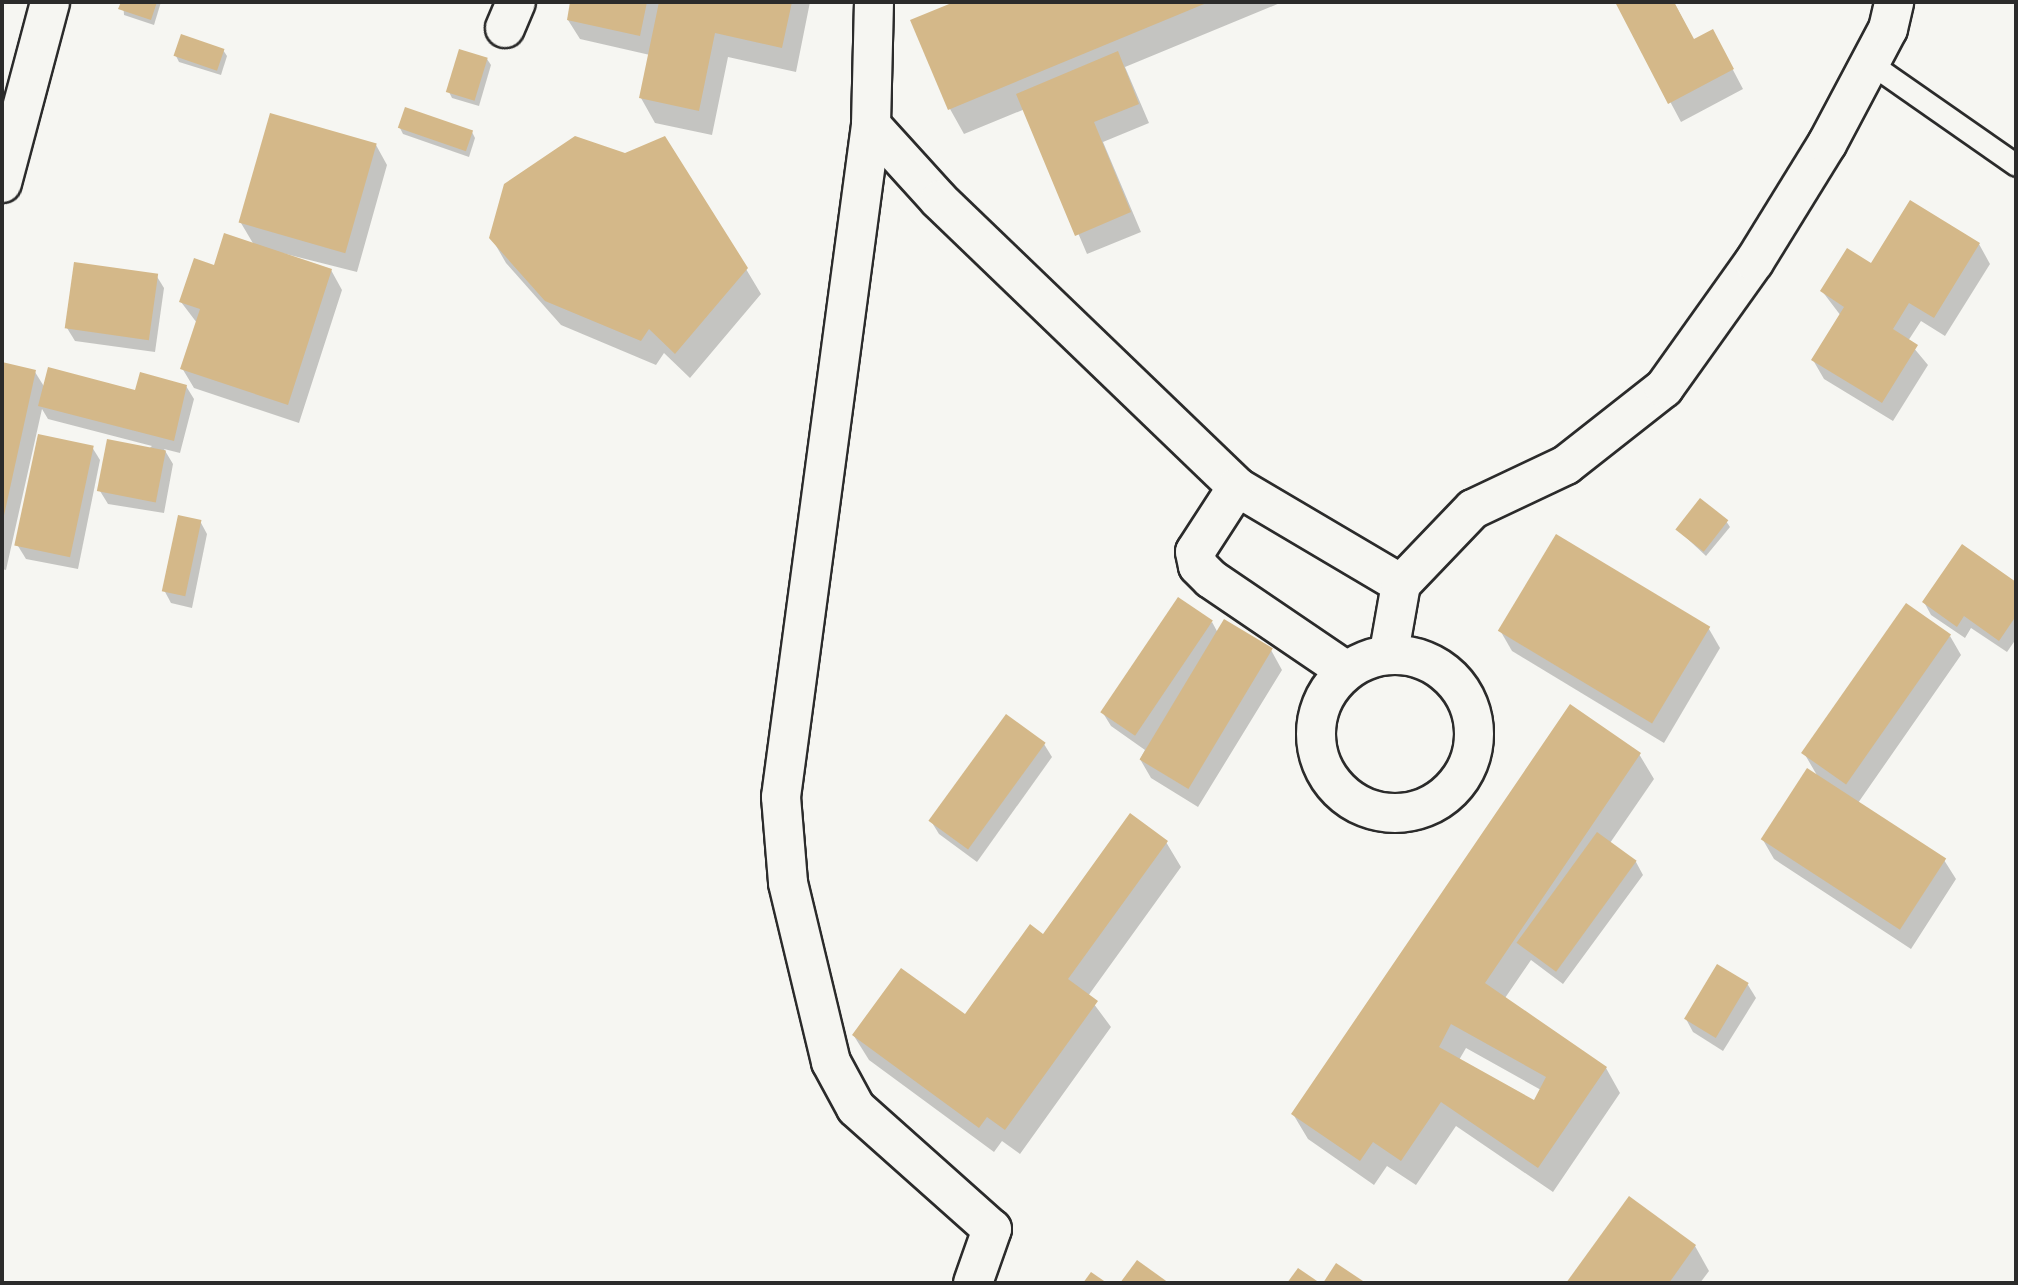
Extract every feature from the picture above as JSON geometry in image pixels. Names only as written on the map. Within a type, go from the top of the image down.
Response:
[{"type":"main road","points":[[2,183],[50,2]]},
{"type":"main road","points":[[874,2],[871,125],[781,797],[788,883],[831,1062],[856,1108],[992,1229],[974,1283]]},
{"type":"main road","points":[[1389,652],[1401,584],[1473,509],[1566,465],[1664,388],[1754,262],[1827,144],[1870,62],[1888,11]]},
{"type":"main road","points":[[871,125],[939,200],[1237,487],[1401,584]]},
{"type":"main road","points":[[1237,487],[1195,552],[1198,566],[1211,579],[1345,670]]},
{"type":"main road","points":[[1389,652],[1433,663],[1454,679],[1465,695],[1475,740],[1459,783],[1423,810],[1377,814],[1338,792],[1315,752],[1318,707],[1345,670],[1389,652]]},
{"type":"lane","points":[[1870,62],[2016,165]]},
{"type":"building","points":[[121,2],[157,2],[151,20],[118,9]]},
{"type":"building","points":[[570,2],[647,2],[640,36],[567,20]]},
{"type":"building","points":[[659,2],[792,2],[782,48],[715,33],[699,111],[639,98]]},
{"type":"building","points":[[954,2],[1209,2],[948,110],[910,20]]},
{"type":"building","points":[[1615,2],[1674,2],[1694,39],[1713,29],[1734,69],[1668,104]]},
{"type":"building","points":[[181,34],[224,49],[217,71],[174,56]]},
{"type":"building","points":[[459,49],[488,58],[475,101],[446,92]]},
{"type":"building","points":[[1118,51],[1139,104],[1094,122],[1131,212],[1075,236],[1016,94]]},
{"type":"building","points":[[405,107],[473,130],[466,151],[398,128]]},
{"type":"building","points":[[270,113],[377,144],[345,253],[239,223]]},
{"type":"building","points":[[575,136],[625,153],[665,136],[748,268],[675,354],[649,329],[641,341],[545,301],[489,238],[504,184]]},
{"type":"building","points":[[1910,200],[1980,243],[1934,318],[1909,303],[1893,329],[1918,345],[1882,403],[1811,360],[1844,307],[1820,291],[1847,248],[1871,263]]},
{"type":"building","points":[[224,233],[332,269],[288,405],[180,369],[200,309],[179,302],[194,258],[214,265]]},
{"type":"building","points":[[74,262],[158,274],[149,340],[65,328]]},
{"type":"building","points":[[2,362],[36,370],[3,520],[2,520]]},
{"type":"building","points":[[48,367],[135,390],[140,372],[187,385],[174,441],[38,406]]},
{"type":"building","points":[[38,434],[94,446],[70,557],[14,546]]},
{"type":"building","points":[[107,439],[166,450],[156,502],[97,491]]},
{"type":"building","points":[[1700,498],[1728,520],[1704,552],[1675,530]]},
{"type":"building","points":[[178,515],[201,520],[185,596],[162,591]]},
{"type":"building","points":[[1556,534],[1710,627],[1652,724],[1498,631]]},
{"type":"building","points":[[1962,544],[2016,582],[2016,616],[1999,641],[1964,616],[1957,627],[1922,602]]},
{"type":"building","points":[[1178,597],[1213,620],[1135,736],[1100,712]]},
{"type":"building","points":[[1906,603],[1951,635],[1846,784],[1801,753]]},
{"type":"building","points":[[1224,619],[1273,648],[1188,789],[1140,760]]},
{"type":"building","points":[[1570,704],[1641,753],[1485,983],[1607,1067],[1538,1168],[1441,1102],[1401,1161],[1373,1142],[1360,1161],[1291,1114]],"holes":[[[1451,1024],[1546,1077],[1534,1100],[1439,1047]]]},
{"type":"building","points":[[1006,714],[1046,743],[968,850],[928,821]]},
{"type":"building","points":[[1807,768],[1946,858],[1900,930],[1761,839]]},
{"type":"building","points":[[1130,813],[1168,841],[1068,979],[1098,1001],[1005,1130],[987,1117],[979,1128],[852,1035],[901,968],[965,1014],[1030,924],[1043,934]]},
{"type":"building","points":[[1597,832],[1637,861],[1556,972],[1516,943]]},
{"type":"building","points":[[1717,964],[1749,983],[1716,1038],[1684,1019]]},
{"type":"building","points":[[1629,1196],[1696,1245],[1669,1283],[1566,1283]]},
{"type":"building","points":[[1137,1260],[1169,1283],[1120,1283]]},
{"type":"building","points":[[1336,1263],[1366,1283],[1323,1283]]},
{"type":"building","points":[[1298,1268],[1320,1283],[1287,1283]]},
{"type":"building","points":[[1091,1272],[1107,1283],[1083,1283]]}]
